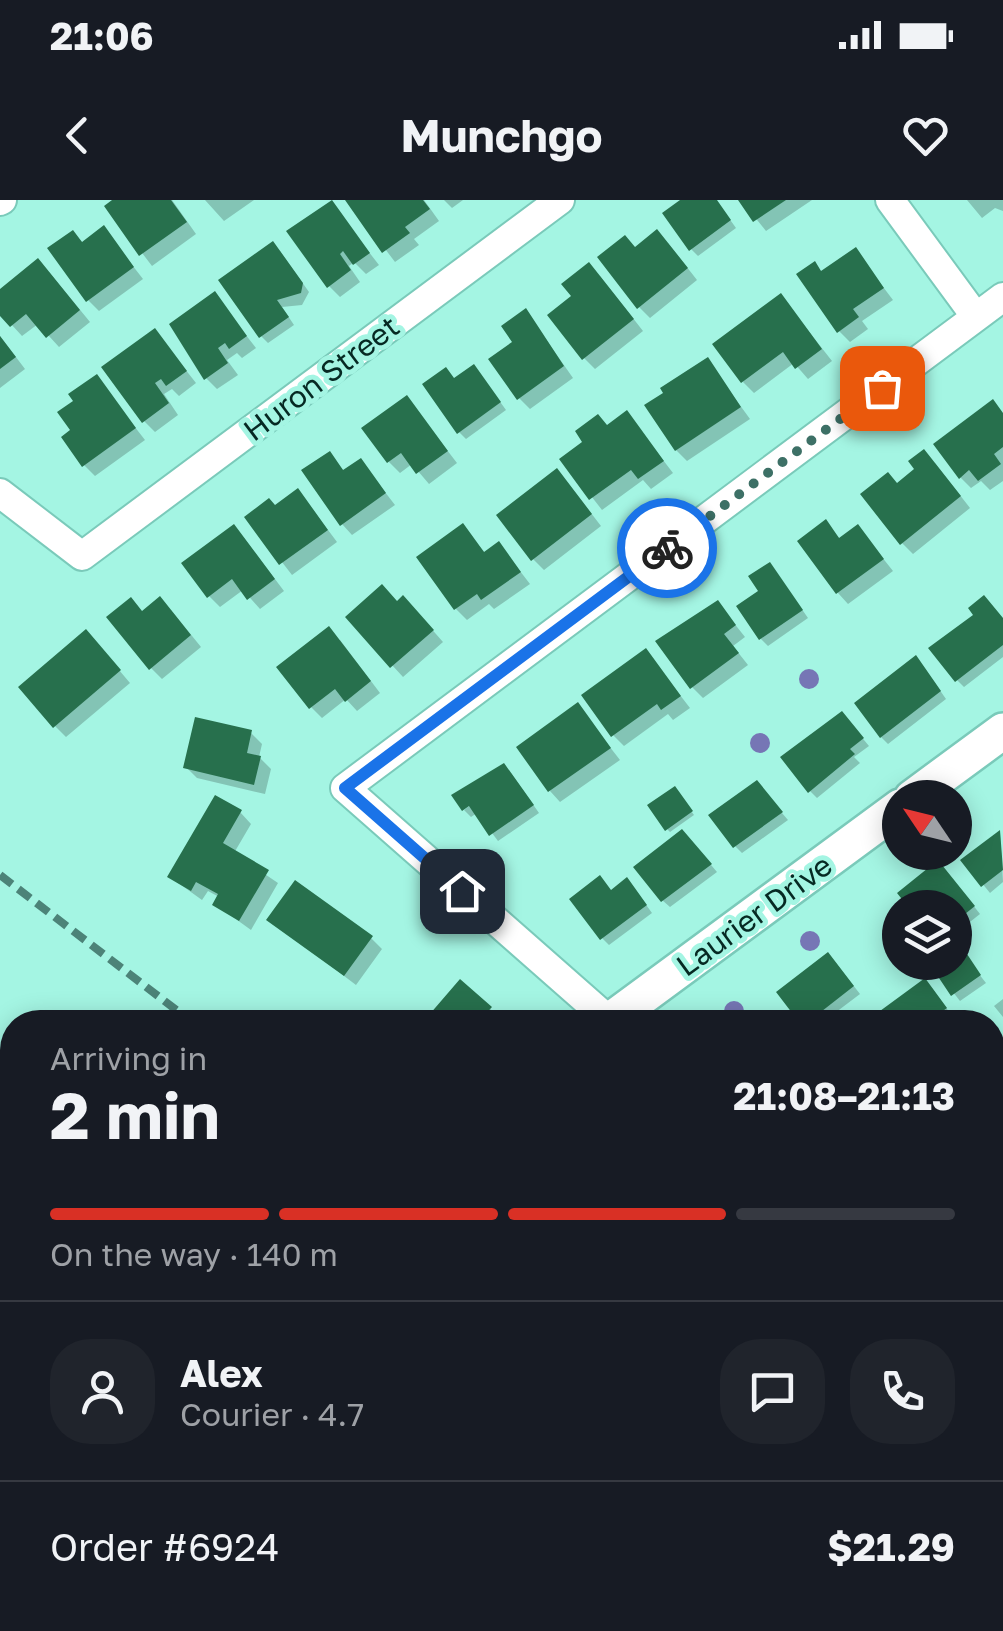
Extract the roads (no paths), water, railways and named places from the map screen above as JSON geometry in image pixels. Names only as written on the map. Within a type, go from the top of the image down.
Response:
[{"type":"street","name":"Huron Street","points":[[0,492],[82,556],[560,200]]},
{"type":"street","points":[[890,200],[976,317]]},
{"type":"street","points":[[595,1010],[345,788],[1003,297]]},
{"type":"street","points":[[936,780],[1003,730]]},
{"type":"street","name":"Laurier Drive","points":[[625,1010],[882,820]]},
{"type":"railway","points":[[0,875],[176,1010]]}]
